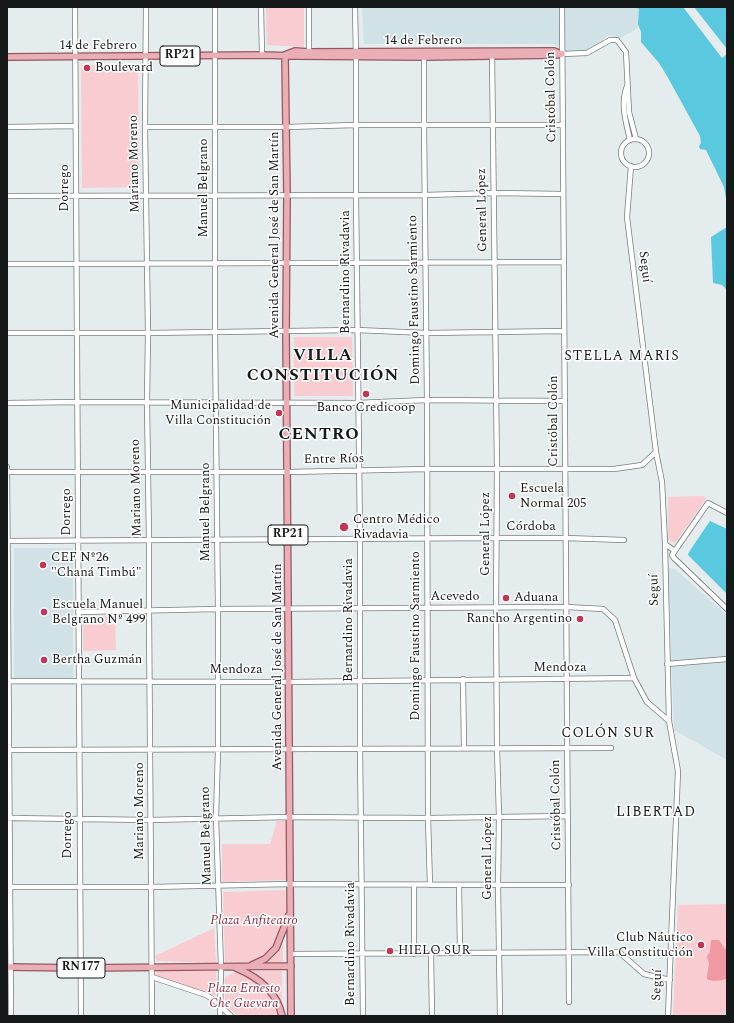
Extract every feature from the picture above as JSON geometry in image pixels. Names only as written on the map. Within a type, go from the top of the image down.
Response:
[{"type":"main road","name":"14 de Febrero","points":[[285,55],[295,51],[356,54]]},
{"type":"main road","name":"14 de Febrero","points":[[7,57],[492,54],[554,51],[562,54]]},
{"type":"main road","name":"Avenida General José de San Martín","points":[[285,55],[291,1016]]},
{"type":"main road","points":[[249,966],[266,960],[276,948],[291,911]]},
{"type":"main road","name":"RN177","points":[[9,967],[80,968],[290,966]]},
{"type":"main road","points":[[234,967],[261,981],[271,991],[282,1016]]},
{"type":"street","name":"Dorrego","points":[[75,7],[80,751],[79,888],[81,1016]]},
{"type":"street","name":"Mariano Moreno","points":[[146,7],[145,127],[148,334],[148,611],[150,682],[150,887],[152,1016]]},
{"type":"street","name":"Manuel Belgrano","points":[[215,7],[215,332],[218,609],[218,750],[216,818],[221,967],[220,1016]]},
{"type":"street","points":[[261,7],[262,55]]},
{"type":"street","points":[[308,7],[309,52]]},
{"type":"street","name":"Bernardino Rivadavia","points":[[355,7],[357,403],[360,538],[359,609],[362,1016]]},
{"type":"street","name":"Cristóbal Colón","points":[[562,7],[563,262],[566,469],[565,538],[567,607],[570,1002]]},
{"type":"street","name":"14 de Febrero","points":[[562,54],[587,53],[610,40],[617,40],[626,52],[628,84]]},
{"type":"street","name":"Domingo Faustino Sarmiento","points":[[424,54],[427,400],[427,680],[430,885]]},
{"type":"street","name":"General López","points":[[492,54],[497,469],[496,608],[498,679],[497,748],[499,817],[498,885],[500,1016]]},
{"type":"street","points":[[628,84],[629,112],[636,139]]},
{"type":"street","points":[[628,84],[624,93],[624,110],[630,140]]},
{"type":"street","points":[[145,127],[286,127],[356,125],[563,126]]},
{"type":"street","points":[[7,127],[76,126]]},
{"type":"street","points":[[636,139],[644,142],[648,146],[649,155],[645,163],[641,166],[631,166],[624,161],[621,153],[624,145],[630,140],[636,139]]},
{"type":"street","name":"Seguí","points":[[631,166],[627,217],[656,452],[662,482],[669,720],[678,771],[668,1016]]},
{"type":"street","points":[[7,196],[425,196],[494,193],[563,194]]},
{"type":"street","points":[[7,264],[357,264],[425,262],[563,262]]},
{"type":"street","points":[[7,333],[148,334],[357,330],[426,333],[495,331],[564,332]]},
{"type":"street","points":[[7,403],[357,403],[427,400],[565,401]]},
{"type":"street","name":"Entre Ríos","points":[[7,472],[288,472],[426,469],[614,470],[642,465],[656,452]]},
{"type":"street","points":[[7,467],[8,887],[11,1016]]},
{"type":"street","points":[[727,513],[708,503],[672,555],[727,609]]},
{"type":"street","name":"Córdoba","points":[[7,541],[360,538],[565,538],[624,540]]},
{"type":"street","points":[[665,544],[675,551]]},
{"type":"street","name":"Acevedo","points":[[78,612],[218,609],[288,610],[567,607],[602,609],[615,620],[634,678],[647,702],[669,720]]},
{"type":"street","points":[[667,664],[727,659]]},
{"type":"street","name":"Mendoza","points":[[8,681],[289,682],[463,679],[567,680],[634,678]]},
{"type":"street","points":[[463,679],[464,748]]},
{"type":"street","points":[[8,750],[150,751],[611,748]]},
{"type":"street","points":[[8,818],[151,820],[290,817],[428,818],[568,816]]},
{"type":"street","points":[[8,887],[79,888],[290,884],[569,885]]},
{"type":"street","points":[[414,885],[414,954]]},
{"type":"street","points":[[459,885],[460,953]]},
{"type":"street","points":[[291,954],[619,952],[644,974],[670,980]]},
{"type":"street","points":[[431,954],[432,1016]]},
{"type":"street","points":[[152,977],[206,995],[220,1005],[231,1016]]},
{"type":"shaded area","points":[[362,7],[636,7],[639,9],[638,28],[619,39],[608,35],[598,45],[584,51],[570,52],[564,51],[554,44],[364,44]]},
{"type":"shaded area","points":[[14,548],[73,548],[73,678],[14,678]]},
{"type":"shaded area","points":[[668,568],[675,569],[727,615],[727,760],[674,730]]},
{"type":"shaded area","points":[[711,940],[719,940],[725,949],[727,948],[727,978],[723,980],[714,981],[707,979],[709,964],[707,956],[710,952]]},
{"type":"green space","points":[[266,7],[304,7],[304,47],[267,45]]},
{"type":"green space","points":[[81,65],[138,65],[139,187],[82,188]]},
{"type":"green space","points":[[294,337],[352,337],[353,396],[294,396]]},
{"type":"green space","points":[[704,496],[706,499],[675,543],[668,540],[668,497]]},
{"type":"green space","points":[[115,616],[116,650],[83,651],[83,617]]},
{"type":"green space","points":[[277,821],[286,821],[286,880],[222,882],[222,844],[270,844]]},
{"type":"green space","name":"Plaza Anfiteatro","points":[[285,890],[287,921],[283,934],[265,959],[246,963],[225,962],[223,892]]},
{"type":"green space","name":"Club Náutico Villa Constitución","points":[[727,904],[727,1016],[673,1016],[678,905]]},
{"type":"green space","points":[[214,928],[216,963],[157,961],[155,956]]},
{"type":"green space","points":[[283,939],[283,962],[263,962],[278,948]]},
{"type":"green space","points":[[157,971],[216,971],[216,996],[155,976]]},
{"type":"green space","points":[[248,971],[282,971],[282,1009],[273,991],[265,982]]},
{"type":"green space","name":"Plaza Ernesto Che Guevara","points":[[235,972],[251,978],[264,988],[273,1000],[279,1016],[237,1016],[225,1004],[225,977]]},
{"type":"water","points":[[636,7],[727,7],[727,204],[724,187],[706,150],[700,149],[700,136],[659,63],[641,42],[641,32],[638,24],[639,9]]},
{"type":"water","points":[[727,227],[727,290],[722,285],[713,283],[711,237]]},
{"type":"water","points":[[710,521],[727,529],[727,594],[688,555]]},
{"type":"pier","points":[[683,7],[694,7],[727,49],[727,54],[722,58]]},
{"type":"place","name":"Boulevard","points":[[87,68]]},
{"type":"place","name":"Banco Credicoop","points":[[366,394]]},
{"type":"place","name":"Municipalidad de Villa Constitución","points":[[279,413]]},
{"type":"place","name":"Escuela Normal 205","points":[[512,496]]},
{"type":"place","name":"Centro Médico Rivadavia","points":[[344,527]]},
{"type":"place","name":"CEF Nº26 \"Chaná Timbú\"","points":[[43,565]]},
{"type":"place","name":"Aduana","points":[[506,598]]},
{"type":"place","name":"Escuela Manuel Belgrano Nº 499","points":[[44,612]]},
{"type":"place","name":"Rancho Argentino","points":[[580,619]]},
{"type":"place","name":"Bertha Guzmán","points":[[44,660]]},
{"type":"place","name":"Club Náutico Villa Constitución","points":[[701,945]]},
{"type":"place","name":"HIELO SUR","points":[[390,951]]},
{"type":"district","name":"STELLA MARIS","points":[[622,357]]},
{"type":"district","name":"VILLA CONSTITUCIÓN","points":[[323,367]]},
{"type":"district","name":"CENTRO","points":[[319,436]]},
{"type":"district","name":"COLÓN SUR","points":[[608,734]]},
{"type":"district","name":"LIBERTAD","points":[[656,813]]}]
